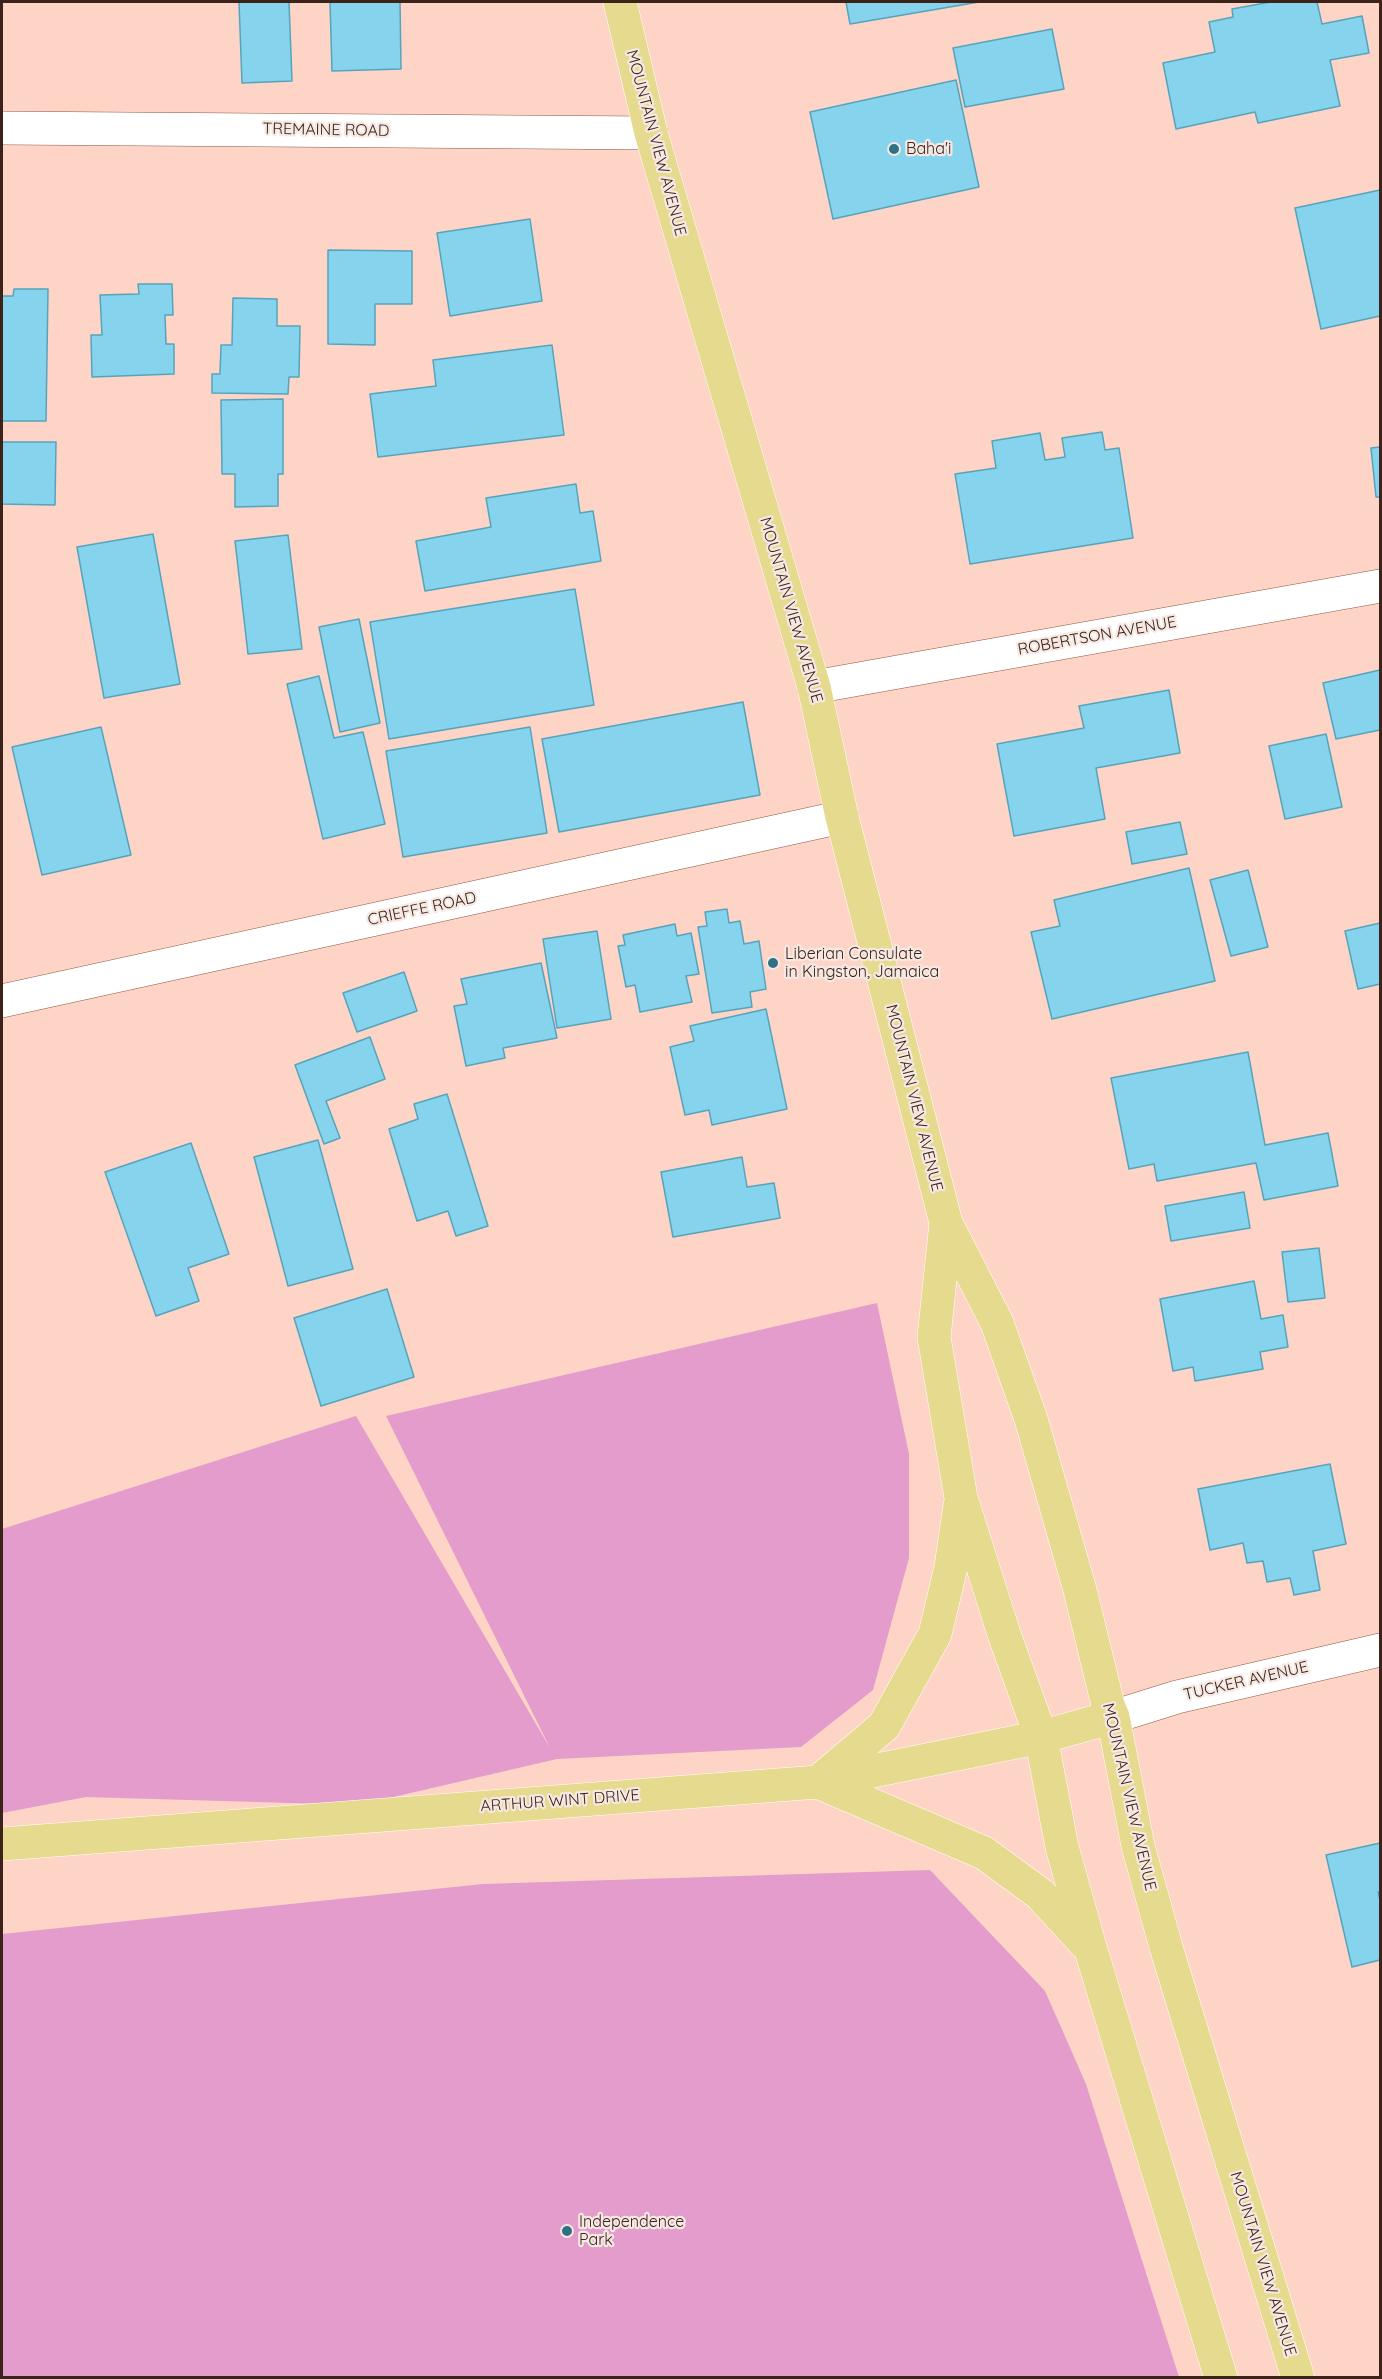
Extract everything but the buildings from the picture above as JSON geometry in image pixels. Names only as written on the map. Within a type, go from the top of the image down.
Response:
[{"type":"main road","name":"MOUNTAIN VIEW AVENUE","points":[[620,2],[651,134],[814,687],[842,817],[946,1223],[998,1323],[1031,1419],[1080,1590],[1108,1705],[1113,1717],[1138,1846],[1166,1947],[1298,2378]]},
{"type":"main road","name":"MOUNTAIN VIEW AVENUE","points":[[946,1223],[934,1337],[962,1498],[1004,1634],[1041,1737],[1062,1847],[1090,1947],[1221,2378]]},
{"type":"main road","points":[[962,1498],[951,1567],[935,1634],[884,1726],[818,1782],[984,1853],[1040,1894],[1090,1947]]},
{"type":"main road","name":"ARTHUR WINT DRIVE","points":[[2,1844],[818,1782],[1041,1737],[1113,1717]]},
{"type":"street","name":"TREMAINE ROAD","points":[[2,128],[651,134]]},
{"type":"street","name":"ROBERTSON AVENUE","points":[[814,687],[1380,586]]},
{"type":"street","name":"CRIEFFE ROAD","points":[[2,1001],[842,817]]},
{"type":"street","name":"TUCKER AVENUE","points":[[1113,1717],[1177,1697],[1380,1650]]},
{"type":"shaded area","points":[[877,1303],[909,1454],[909,1558],[873,1690],[801,1747],[557,1759],[359,1805],[86,1797],[2,1813],[2,1529],[356,1416],[550,1748],[386,1416]]},
{"type":"shaded area","name":"Independence Park","points":[[930,1870],[1045,1991],[1086,2084],[1179,2377],[2,2377],[2,1934],[483,1884]]},
{"type":"place","name":"Baha'i","points":[[894,149]]},
{"type":"place","name":"Liberian Consulate in Kingston, Jamaica","points":[[773,963]]},
{"type":"place","name":"Independence Park","points":[[567,2231]]}]
